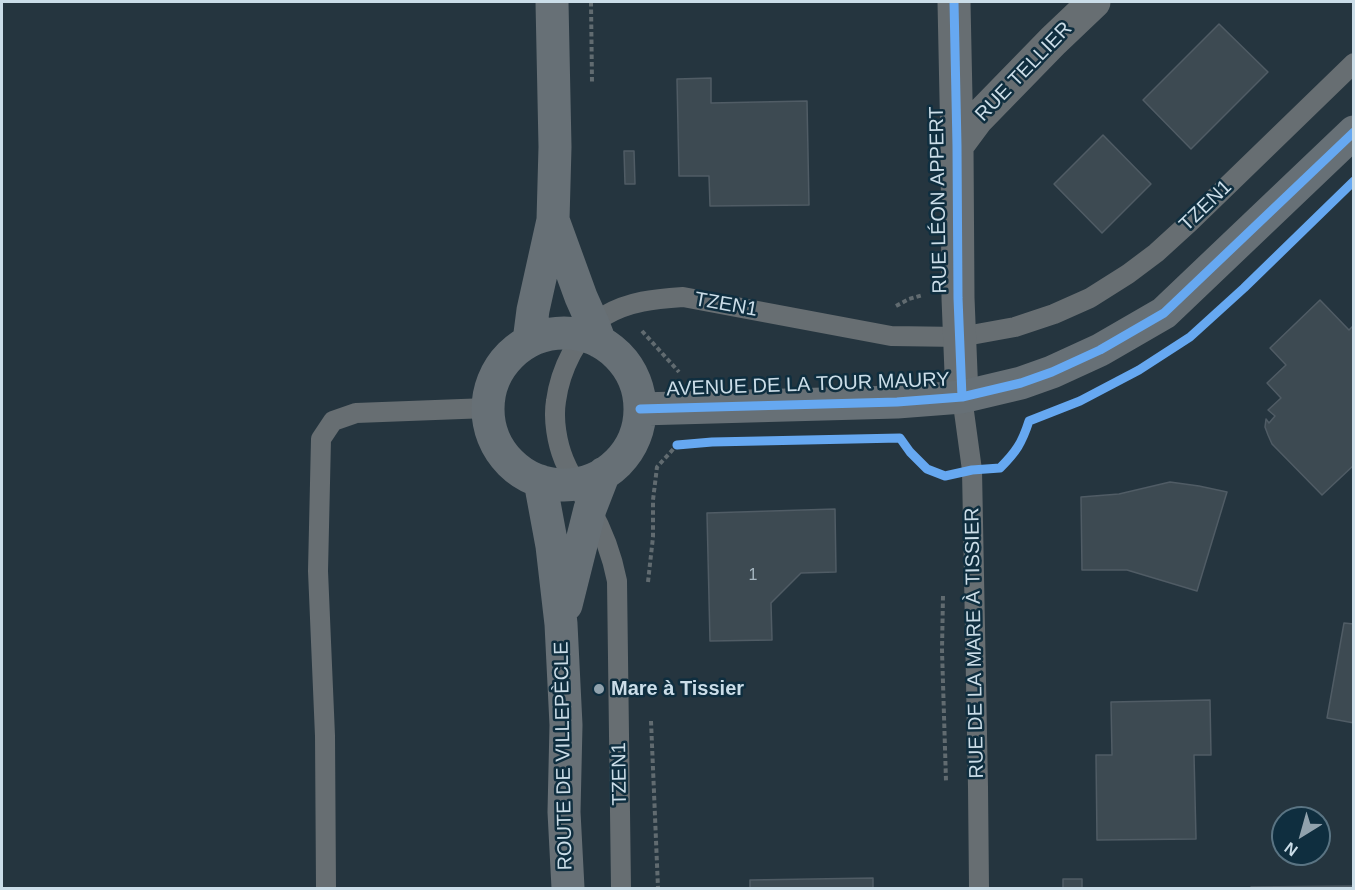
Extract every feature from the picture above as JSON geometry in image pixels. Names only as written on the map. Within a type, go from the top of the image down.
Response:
[{"type":"main road","points":[[529,341],[532,310],[553,220],[555,147],[552,2]]},
{"type":"main road","name":"AVENUE DE LA TOUR MAURY","points":[[640,409],[897,402],[962,397],[1021,383],[1053,372],[1100,350],[1164,314],[1353,132]]},
{"type":"main road","points":[[553,220],[592,333],[617,354],[630,370],[637,389],[640,409],[636,434],[623,457],[590,488],[540,481],[519,470],[502,453],[491,432],[488,408],[491,387],[500,369],[512,353],[529,341],[547,334],[592,333]]},
{"type":"main road","name":"ROUTE DE VILLEPÈCLE","points":[[540,481],[552,546],[561,624],[566,725],[564,812],[568,888]]},
{"type":"main road","name":"ROUTE DE VILLEPÈCLE","points":[[561,624],[590,488]]},
{"type":"street","name":"RUE LÉON APPERT","points":[[954,2],[962,397]]},
{"type":"street","name":"RUE TELLIER","points":[[957,146],[977,119],[1094,2]]},
{"type":"lane","name":"TZEN1","points":[[621,888],[617,580],[590,488],[563,459],[555,424],[555,402],[562,375],[572,353],[592,333],[605,315],[649,299],[683,297],[891,336],[960,337],[1015,327],[1054,314],[1090,298],[1128,274],[1156,252],[1190,222],[1353,63]]},
{"type":"lane","name":"RUE DE LA MARE À TISSIER","points":[[962,397],[972,470],[979,888]]},
{"type":"lane","points":[[326,888],[325,736],[318,571],[321,439],[333,421],[356,413],[488,408]]},
{"type":"path","points":[[650,712],[658,888]]},
{"type":"building","points":[[1219,24],[1268,72],[1191,149],[1143,100]]},
{"type":"building","points":[[711,78],[711,103],[807,101],[809,205],[710,206],[709,176],[679,176],[677,79]]},
{"type":"building","points":[[1103,135],[1151,184],[1102,233],[1054,184]]},
{"type":"building","points":[[624,151],[634,151],[635,184],[625,184]]},
{"type":"building","points":[[1320,300],[1349,330],[1354,325],[1354,465],[1322,495],[1272,444],[1265,427],[1266,419],[1269,423],[1275,416],[1268,410],[1281,398],[1267,383],[1286,365],[1270,348]]},
{"type":"building","points":[[1170,482],[1227,492],[1197,591],[1127,570],[1082,570],[1081,497],[1119,494]]},
{"type":"building","points":[[835,509],[836,572],[801,573],[771,603],[772,640],[710,641],[707,513]]},
{"type":"building","points":[[1344,623],[1354,624],[1354,723],[1327,718]]},
{"type":"building","points":[[1210,700],[1211,755],[1194,755],[1196,839],[1097,840],[1096,755],[1112,755],[1111,702]]},
{"type":"building","points":[[873,878],[873,888],[750,888],[750,880]]},
{"type":"building","points":[[1063,879],[1082,879],[1082,888],[1063,888]]},
{"type":"building","points":[[1354,886],[1354,888],[1251,888],[1251,887]]},
{"type":"cycle path","points":[[954,2],[958,298],[962,397]]},
{"type":"cycle path","points":[[640,409],[897,402],[962,397],[1021,383],[1052,372],[1100,350],[1164,313],[1354,132]]},
{"type":"cycle path","points":[[677,445],[712,442],[900,438],[927,469],[945,476],[972,470],[1000,468],[1018,447],[1029,421],[1080,401],[1139,370],[1190,337],[1354,181]]},
{"type":"place","name":"Mare à Tissier","points":[[599,689]]}]
